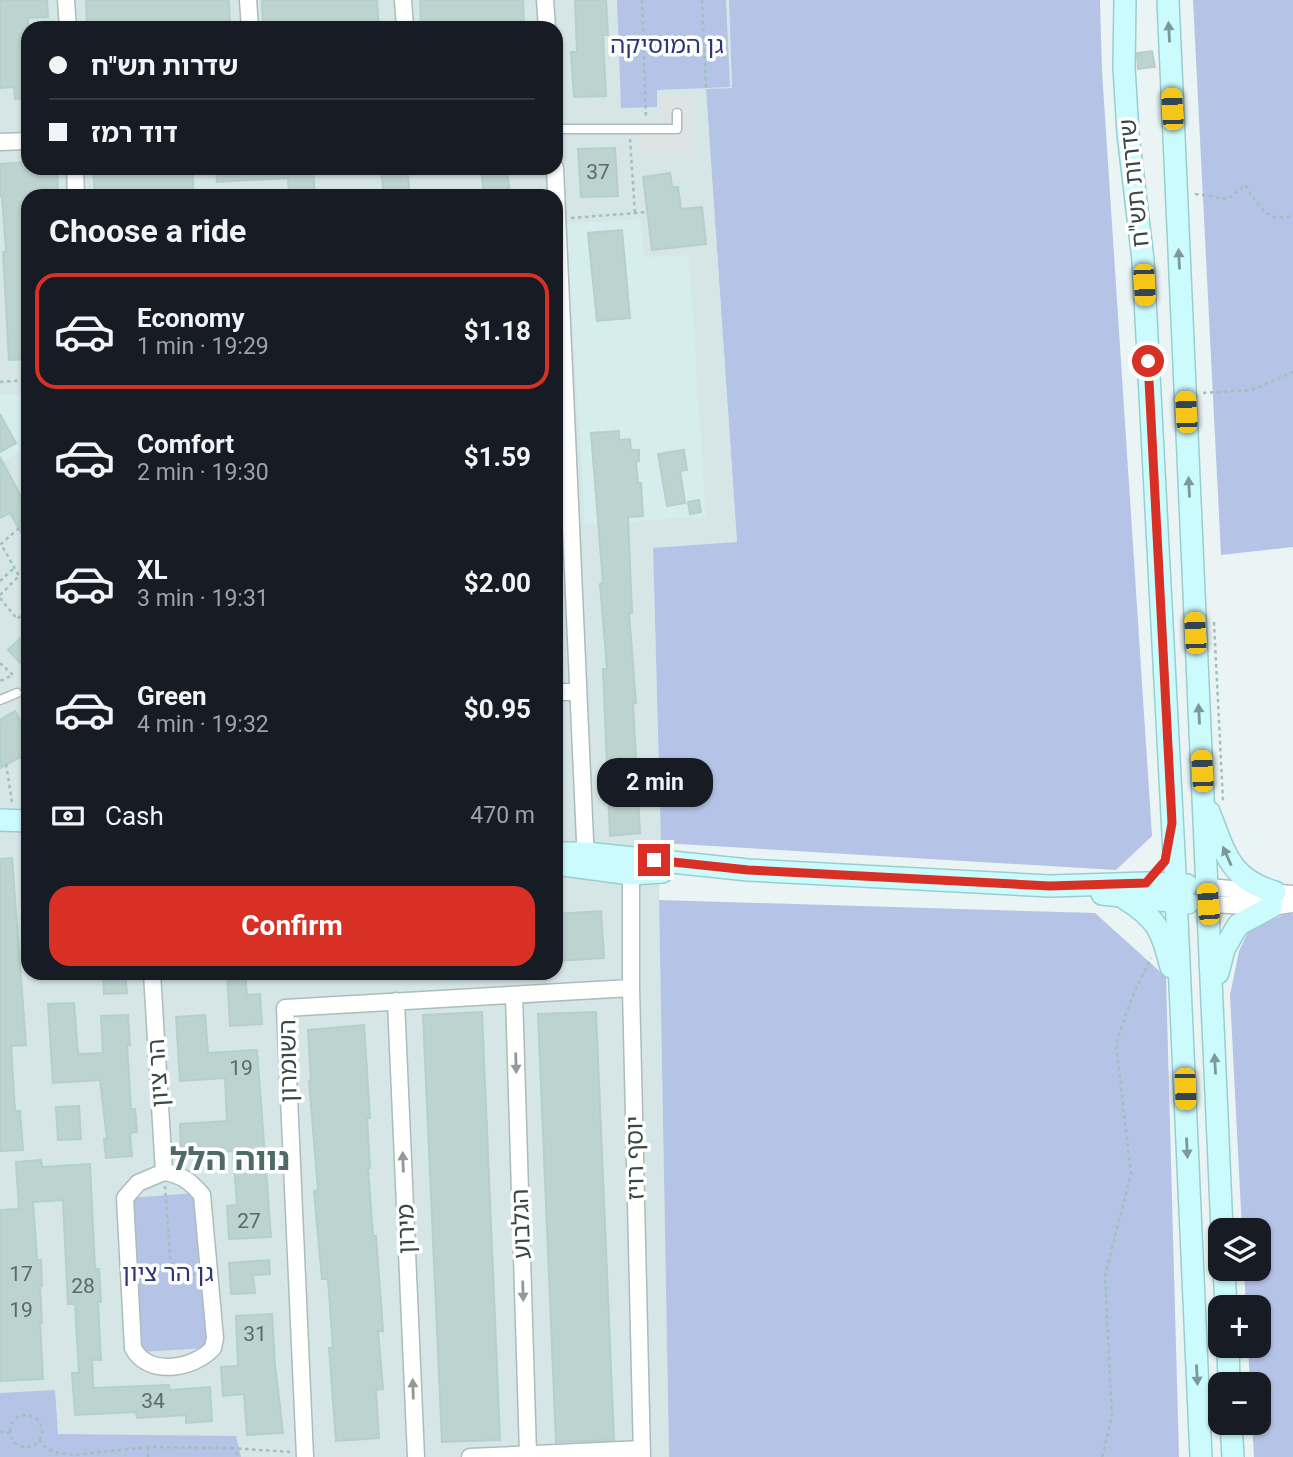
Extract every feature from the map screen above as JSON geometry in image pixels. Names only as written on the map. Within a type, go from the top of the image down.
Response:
[{"type":"main road","name":"שדרות תש\"ח","points":[[1125,0],[1126,107],[1143,260],[1201,1457]]},
{"type":"main road","name":"שדרות תש\"ח","points":[[1168,0],[1221,1218]]},
{"type":"main road","points":[[1203,799],[1231,866],[1254,886],[1280,898]]},
{"type":"main road","points":[[1146,883],[1165,861],[1172,823]]},
{"type":"main road","points":[[563,855],[586,861],[631,866],[1050,886],[1146,883],[1175,893]]},
{"type":"main road","points":[[563,863],[586,861]]},
{"type":"main road","points":[[1050,886],[1123,897],[1175,893],[1207,896]]},
{"type":"main road","points":[[1123,897],[1143,910],[1162,933],[1181,1006]]},
{"type":"main road","points":[[1212,999],[1224,949],[1238,925],[1280,898]]},
{"type":"main road","points":[[1232,1435],[1233,1457]]},
{"type":"street","points":[[66,0],[68,21]]},
{"type":"street","points":[[248,0],[250,21]]},
{"type":"street","points":[[403,0],[404,21]]},
{"type":"street","points":[[545,0],[546,21]]},
{"type":"street","points":[[0,142],[21,141]]},
{"type":"street","points":[[563,406],[586,861]]},
{"type":"street","points":[[563,692],[578,692]]},
{"type":"street","name":"יוסף רויז","points":[[631,866],[631,988],[642,1453]]},
{"type":"street","points":[[1207,896],[1280,898],[1293,904]]},
{"type":"street","name":"הר ציון","points":[[152,980],[164,1172]]},
{"type":"street","name":"השומרון","points":[[305,1455],[285,1008],[631,988]]},
{"type":"street","name":"הגלבוע","points":[[514,995],[528,1453]]},
{"type":"street","name":"מירון","points":[[397,1001],[416,1457]]},
{"type":"street","points":[[164,1172],[179,1174],[190,1181],[202,1195],[210,1283],[215,1338],[213,1348],[198,1361],[186,1364],[156,1366],[137,1356],[133,1348],[125,1198],[138,1183],[164,1172]]},
{"type":"street","points":[[470,1457],[528,1453],[642,1453]]},
{"type":"lane","points":[[563,129],[677,129],[677,113]]},
{"type":"lane","points":[[0,700],[17,693]]},
{"type":"path","points":[[642,0],[646,129]]},
{"type":"path","points":[[702,0],[706,88]]},
{"type":"path","points":[[629,129],[635,214]]},
{"type":"path","points":[[1193,194],[1228,199],[1245,185],[1266,214],[1283,219],[1293,215]]},
{"type":"path","points":[[563,219],[648,212]]},
{"type":"path","points":[[1203,393],[1252,390],[1293,372]]},
{"type":"path","points":[[0,382],[21,380]]},
{"type":"path","points":[[19,528],[1,544],[19,576],[0,596],[17,619],[21,616]]},
{"type":"path","points":[[0,580],[14,569]]},
{"type":"path","points":[[0,663],[13,675],[0,681]]},
{"type":"path","points":[[6,764],[13,797],[13,820]]},
{"type":"path","points":[[1102,1457],[1112,1417],[1105,1276],[1131,1174],[1116,1043],[1131,1000],[1162,933]]},
{"type":"path","points":[[164,1172],[171,1268]]},
{"type":"path","points":[[130,1292],[140,1275],[171,1268],[188,1270],[210,1283]]},
{"type":"path","points":[[30,1416],[41,1426],[39,1440],[30,1446],[15,1442],[10,1433],[16,1419],[30,1416]]},
{"type":"path","points":[[0,1432],[10,1433]]},
{"type":"path","points":[[39,1440],[54,1452],[73,1455],[148,1447],[231,1448],[305,1455]]},
{"type":"path","points":[[148,1447],[148,1457]]},
{"type":"path","points":[[231,1448],[240,1457]]},
{"type":"path","points":[[54,1452],[54,1457]]},
{"type":"shaded area","points":[[0,0],[729,0],[732,88],[706,90],[737,543],[653,549],[661,843],[659,900],[669,1457],[0,1457]]},
{"type":"shaded area","points":[[660,96],[692,96],[693,153],[639,154],[638,123],[660,122]]},
{"type":"shaded area","points":[[641,219],[644,257],[689,255],[706,517],[585,524],[566,224]]},
{"type":"shaded area","points":[[21,394],[21,452],[0,463],[0,395]]},
{"type":"green space","name":"גן המוסיקה","points":[[617,0],[726,0],[730,87],[657,90],[657,107],[621,108]]},
{"type":"green space","points":[[729,0],[1100,0],[1102,71],[1152,836],[1116,870],[661,843],[653,548],[737,542],[706,89],[732,88]]},
{"type":"green space","points":[[1193,0],[1293,0],[1293,547],[1221,555]]},
{"type":"green space","points":[[659,900],[1095,913],[1166,977],[1179,1457],[669,1457]]},
{"type":"green space","points":[[1285,914],[1293,914],[1293,1457],[1254,1457],[1253,1435],[1271,1435],[1271,1372],[1249,1372],[1249,1358],[1271,1358],[1271,1295],[1245,1295],[1245,1281],[1271,1281],[1271,1218],[1241,1218],[1230,995],[1239,951],[1249,930]]},
{"type":"green space","name":"גן הר ציון","points":[[196,1193],[207,1348],[141,1352],[129,1198]]},
{"type":"green space","points":[[55,1390],[58,1434],[236,1436],[241,1457],[0,1457],[0,1393]]},
{"type":"building","points":[[0,0],[47,0],[48,17],[21,21],[21,99],[15,99],[14,87],[0,88]]},
{"type":"building","points":[[86,0],[229,0],[230,21],[87,21]]},
{"type":"building","points":[[262,0],[377,0],[378,21],[263,21]]},
{"type":"building","points":[[420,0],[523,0],[524,21],[421,21]]},
{"type":"building","points":[[575,0],[606,0],[608,35],[603,35],[606,96],[574,97],[571,52],[577,52]]},
{"type":"building","points":[[1152,51],[1155,67],[1138,69],[1137,53]]},
{"type":"building","points":[[615,148],[618,196],[581,197],[578,149]]},
{"type":"building","points":[[21,162],[21,175],[57,175],[58,189],[21,189],[21,359],[9,360],[0,164]]},
{"type":"building","points":[[670,173],[672,187],[678,187],[681,209],[702,207],[706,244],[652,250],[643,177]]},
{"type":"building","points":[[94,175],[192,175],[194,189],[94,189]]},
{"type":"building","points":[[216,175],[314,175],[314,189],[289,189],[288,178],[217,182]]},
{"type":"building","points":[[382,175],[408,175],[409,189],[383,189]]},
{"type":"building","points":[[482,175],[508,175],[509,189],[483,189]]},
{"type":"building","points":[[622,230],[630,318],[597,321],[588,233]]},
{"type":"building","points":[[0,414],[16,443],[0,452]]},
{"type":"building","points":[[619,431],[619,440],[630,439],[631,450],[639,450],[639,461],[636,461],[638,483],[641,483],[643,516],[628,517],[632,613],[629,613],[636,703],[633,703],[640,833],[610,836],[603,669],[607,669],[600,584],[603,583],[591,433]]},
{"type":"building","points":[[684,450],[687,470],[680,471],[685,503],[667,506],[658,454]]},
{"type":"building","points":[[0,457],[21,496],[21,533],[10,513],[0,518]]},
{"type":"building","points":[[699,500],[701,512],[690,514],[688,502]]},
{"type":"building","points":[[21,638],[21,664],[8,650]]},
{"type":"building","points":[[15,711],[21,722],[21,759],[0,768],[0,720]]},
{"type":"building","points":[[12,858],[26,1045],[11,1046],[15,1111],[20,1111],[23,1150],[0,1151],[0,859]]},
{"type":"building","points":[[601,911],[604,958],[563,961],[563,914]]},
{"type":"building","points":[[103,980],[126,980],[127,993],[104,994]]},
{"type":"building","points":[[227,980],[246,980],[247,995],[260,994],[262,1024],[230,1026]]},
{"type":"building","points":[[74,1003],[78,1054],[103,1053],[101,1016],[128,1015],[131,1109],[135,1109],[137,1132],[130,1133],[132,1156],[106,1158],[104,1139],[107,1139],[100,1080],[53,1083],[48,1004]]},
{"type":"building","points":[[482,1012],[500,1440],[442,1442],[423,1015]]},
{"type":"building","points":[[596,1012],[614,1440],[556,1442],[538,1014]]},
{"type":"building","points":[[205,1015],[208,1053],[257,1050],[271,1237],[229,1239],[227,1206],[237,1205],[233,1151],[181,1154],[180,1124],[227,1121],[225,1078],[180,1081],[176,1017]]},
{"type":"building","points":[[364,1025],[370,1118],[367,1118],[368,1168],[383,1331],[378,1331],[383,1389],[376,1390],[379,1438],[336,1441],[329,1348],[333,1348],[328,1279],[322,1279],[314,1191],[318,1190],[309,1081],[308,1030]]},
{"type":"building","points":[[79,1106],[81,1139],[58,1140],[56,1107]]},
{"type":"building","points":[[41,1160],[42,1167],[90,1164],[95,1269],[99,1269],[101,1302],[98,1302],[101,1360],[92,1360],[93,1388],[169,1385],[170,1390],[210,1387],[212,1421],[186,1423],[186,1415],[137,1418],[136,1412],[75,1415],[72,1373],[79,1373],[75,1304],[68,1304],[63,1200],[33,1202],[37,1260],[41,1260],[43,1379],[1,1381],[0,1210],[19,1209],[16,1162]]},
{"type":"building","points":[[269,1260],[270,1274],[253,1275],[255,1293],[231,1294],[229,1263]]},
{"type":"building","points":[[272,1314],[283,1433],[247,1435],[244,1394],[223,1396],[221,1367],[238,1366],[236,1316]]},
{"type":"district","name":"נווה הלל","points":[[230,1159]]},
{"type":"route","points":[[654,860],[748,870],[1050,886],[1146,883],[1160,869],[1165,861],[1172,823],[1148,361]]}]
